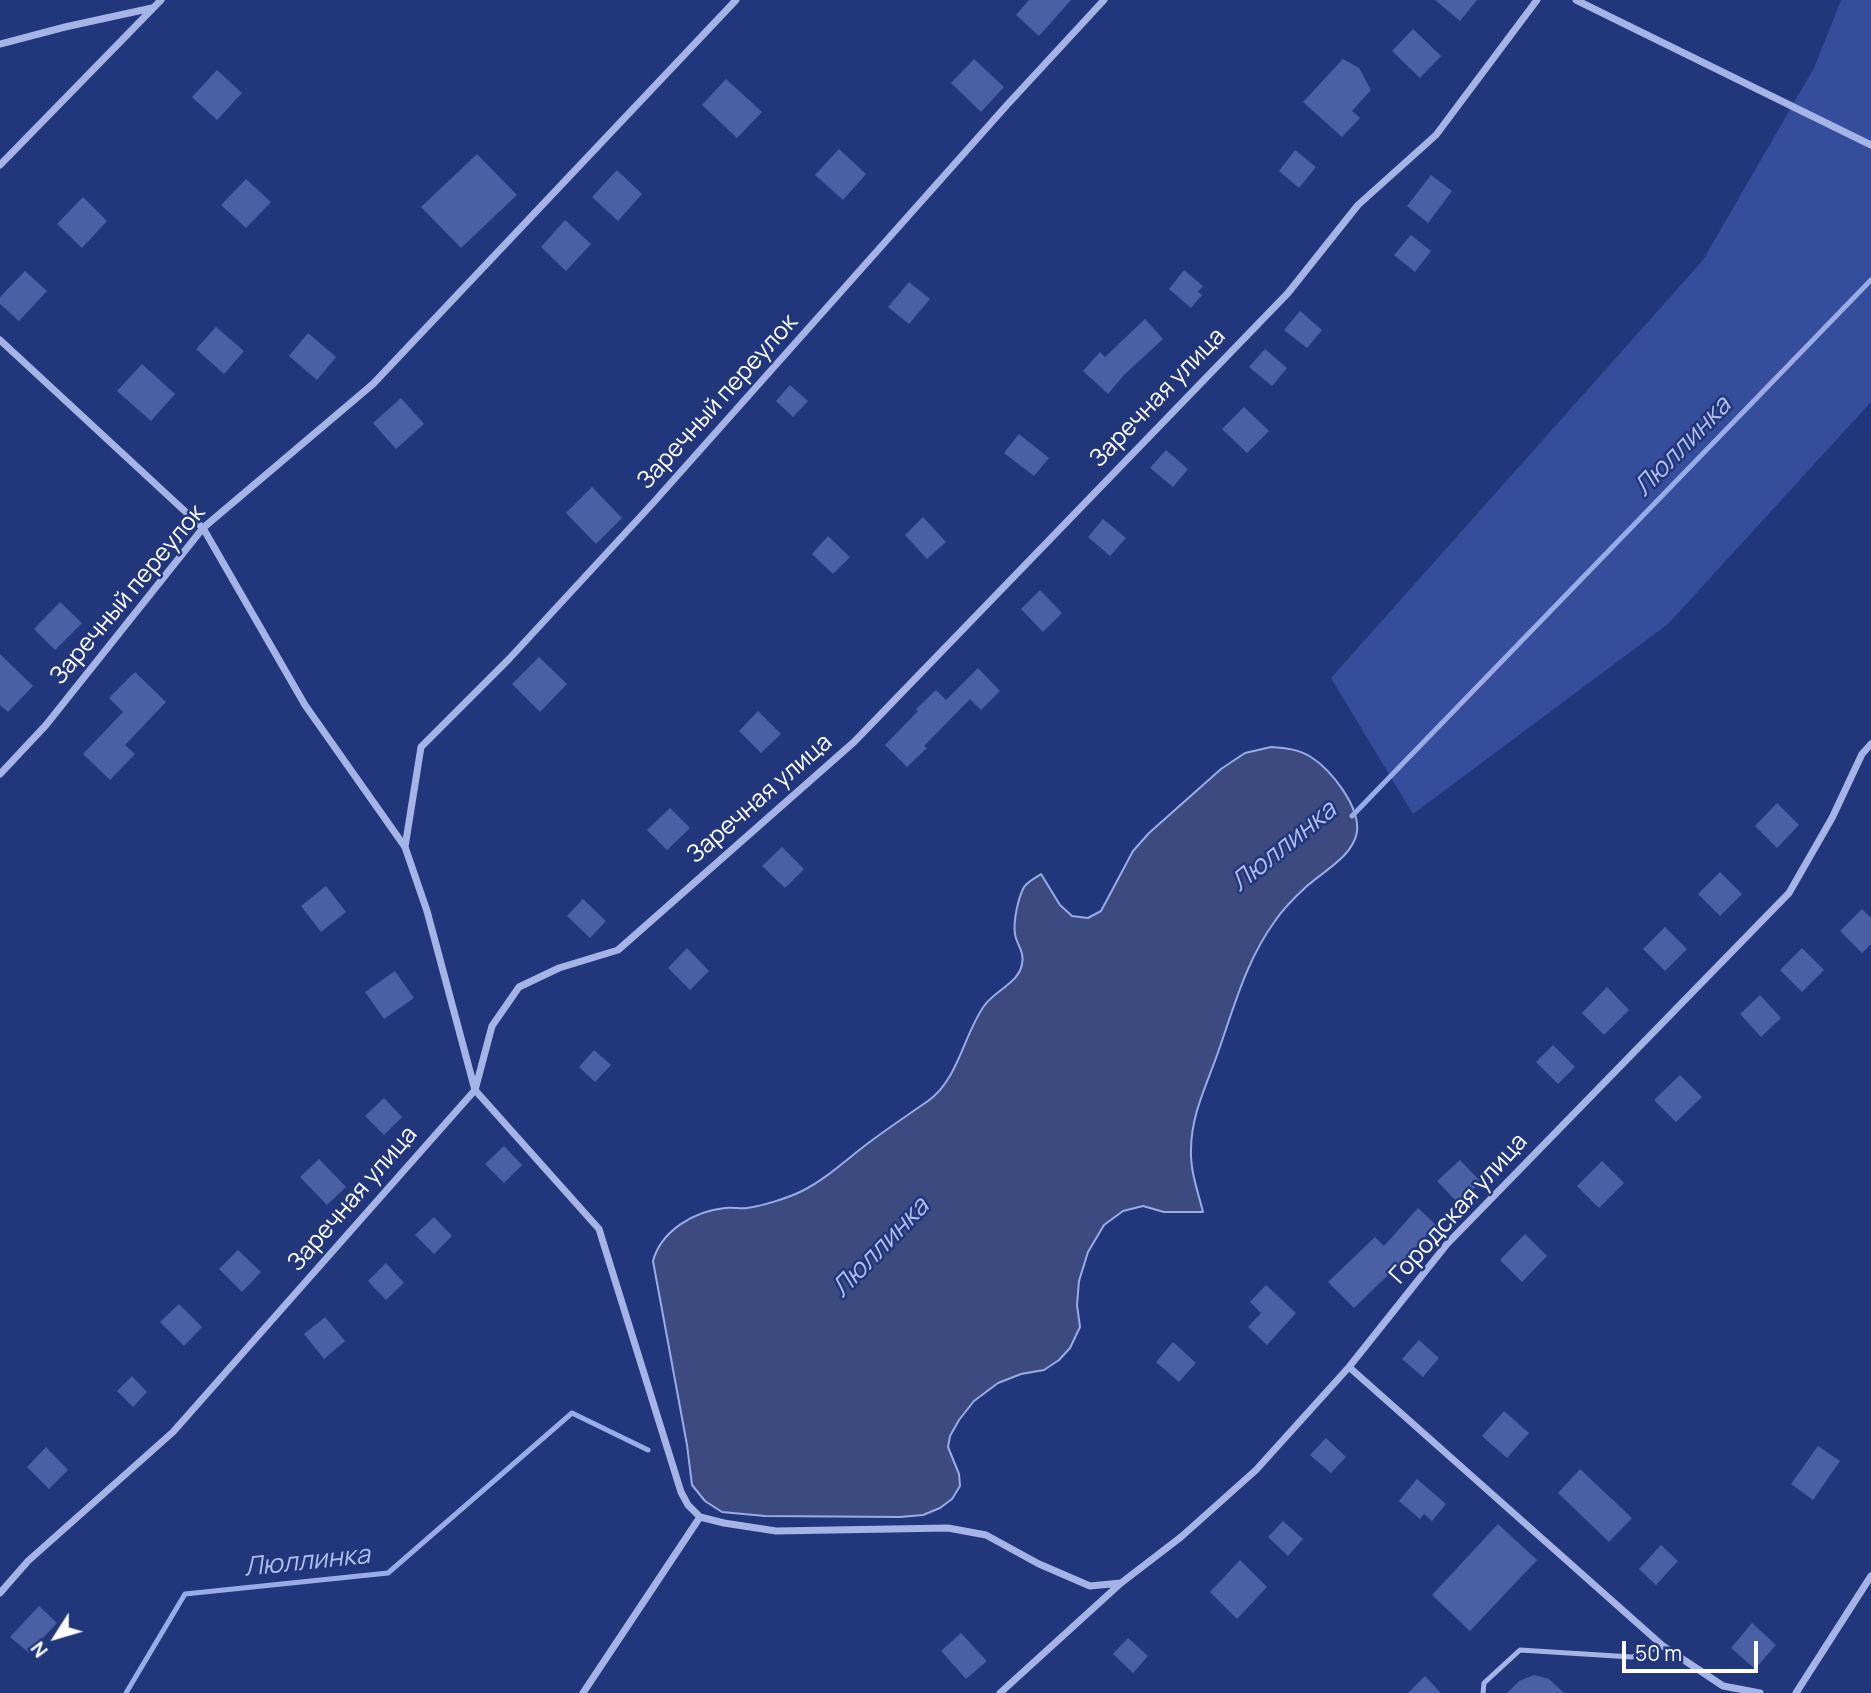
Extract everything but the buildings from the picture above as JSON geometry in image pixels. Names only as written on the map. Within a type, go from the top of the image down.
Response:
[{"type":"street","points":[[0,165],[161,0]]},
{"type":"street","name":"Заречный переулок","points":[[0,774],[46,724],[203,528],[373,384],[736,0]]},
{"type":"street","name":"Заречный переулок","points":[[405,847],[421,747],[509,659],[653,503],[998,115],[1104,0]]},
{"type":"street","name":"Заречная улица","points":[[0,1593],[28,1561],[173,1432],[475,1090],[492,1026],[519,987],[559,968],[618,950],[854,742],[1287,293],[1359,205],[1436,135],[1537,0]]},
{"type":"street","points":[[1576,0],[1871,145]]},
{"type":"street","points":[[0,44],[153,8]]},
{"type":"street","points":[[0,340],[203,528],[305,705],[405,847],[428,911],[475,1090],[599,1229],[681,1492],[688,1505],[700,1517],[776,1531],[948,1528],[986,1535],[1039,1564],[1090,1586],[1121,1583]]},
{"type":"street","name":"Городская улица","points":[[1000,1693],[1121,1583],[1181,1536],[1256,1470],[1349,1367],[1447,1244],[1789,893],[1832,818],[1862,754],[1871,744]]},
{"type":"street","points":[[1349,1367],[1663,1646],[1723,1686],[1760,1693]]},
{"type":"street","points":[[583,1693],[700,1517]]},
{"type":"street","points":[[1796,1693],[1871,1576]]},
{"type":"lane","points":[[1483,1693],[1483,1683],[1520,1650],[1632,1657],[1663,1646]]},
{"type":"shaded area","points":[[1841,0],[1871,0],[1871,402],[1668,624],[1413,814],[1331,678],[1703,260],[1814,68]]},
{"type":"water","points":[[1271,747],[1301,752],[1319,763],[1349,800],[1357,822],[1357,832],[1344,856],[1303,890],[1278,916],[1256,953],[1241,987],[1193,1126],[1192,1165],[1203,1212],[1164,1212],[1143,1206],[1123,1211],[1104,1225],[1088,1252],[1079,1281],[1077,1305],[1080,1327],[1070,1348],[1044,1370],[1021,1374],[998,1383],[974,1401],[959,1420],[950,1436],[948,1447],[959,1474],[960,1486],[952,1499],[940,1508],[923,1515],[900,1517],[765,1516],[722,1512],[705,1501],[692,1485],[653,1261],[663,1240],[680,1224],[702,1213],[760,1205],[812,1186],[928,1101],[947,1081],[984,1006],[1020,971],[1022,955],[1016,938],[1015,923],[1025,885],[1041,874],[1060,905],[1072,916],[1088,918],[1101,911],[1133,851],[1149,833],[1221,769],[1245,753]]},
{"type":"waterway","name":"Люллинка","points":[[1352,816],[1871,280]]},
{"type":"waterway","name":"Люллинка","points":[[126,1693],[185,1594],[388,1573],[572,1413],[648,1450]]}]
